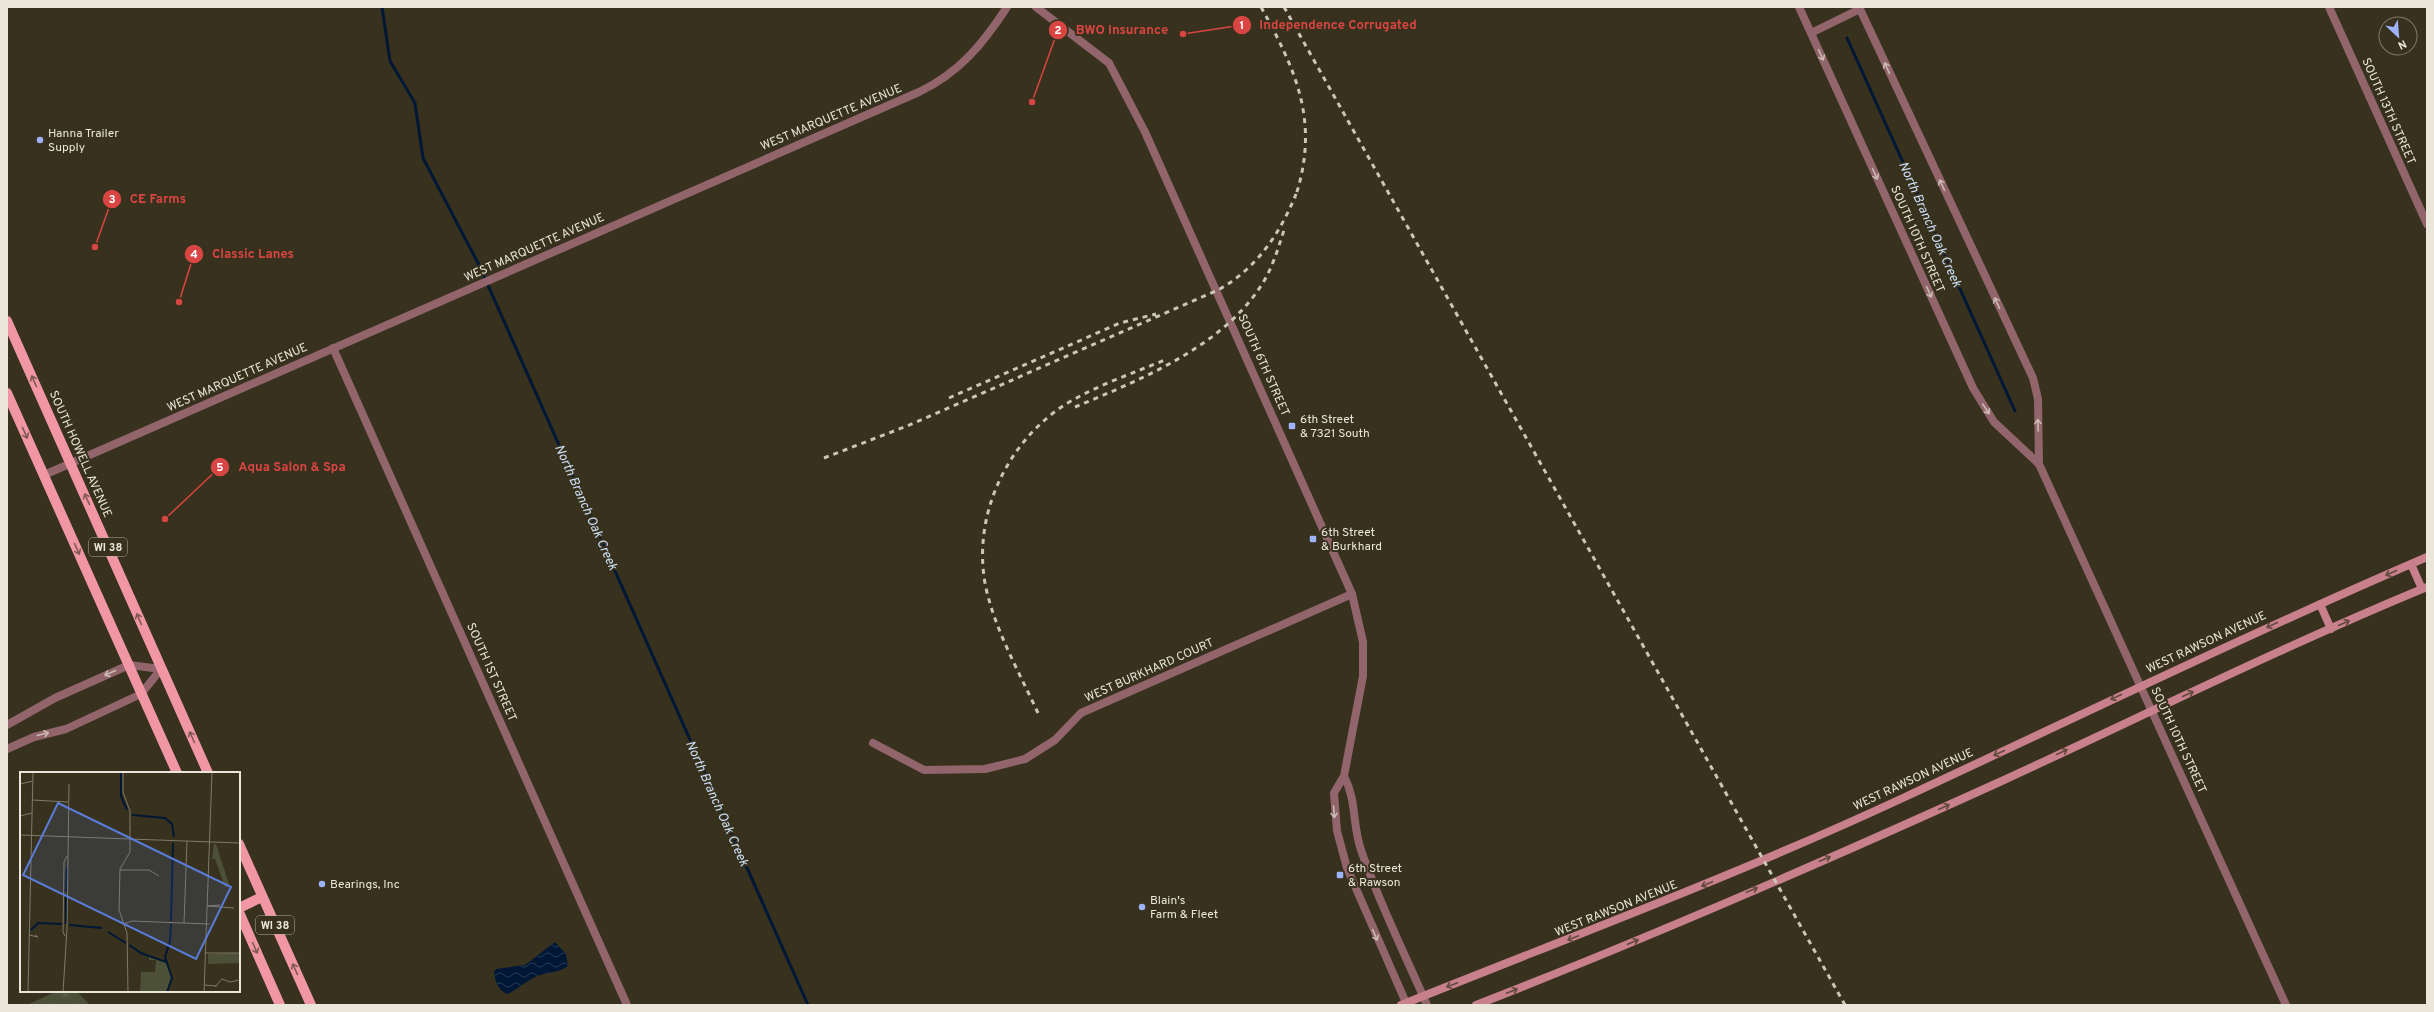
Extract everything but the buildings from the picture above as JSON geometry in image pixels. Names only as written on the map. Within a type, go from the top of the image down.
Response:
[{"type":"main road","name":"SOUTH HOWELL AVENUE","points":[[7,320],[208,772]]},
{"type":"main road","name":"WI 38","points":[[7,393],[177,772]]},
{"type":"main road","name":"WEST RAWSON AVENUE","points":[[1404,1004],[1655,906],[1756,863],[1905,797],[2140,686],[2427,557]]},
{"type":"main road","points":[[1476,1005],[1626,945],[1915,820],[2152,710],[2425,588],[2411,564]]},
{"type":"main road","points":[[2320,604],[2331,629]]},
{"type":"main road","name":"WI 38","points":[[240,846],[311,1005]]},
{"type":"main road","points":[[240,908],[262,897]]},
{"type":"main road","name":"WI 38","points":[[240,914],[280,1005]]},
{"type":"street","name":"WEST MARQUETTE AVENUE","points":[[44,475],[937,84],[979,48],[1007,7]]},
{"type":"street","name":"SOUTH 6TH STREET","points":[[1036,7],[1109,63],[1148,138],[1352,594],[1361,626],[1364,659],[1361,690],[1344,776],[1334,793],[1334,812],[1340,849],[1404,1004]]},
{"type":"street","name":"SOUTH 10TH STREET","points":[[1799,7],[1973,388],[1994,422],[2038,464],[2286,1005]]},
{"type":"street","name":"SOUTH 13TH STREET","points":[[2329,7],[2427,224]]},
{"type":"street","name":"SOUTH 10TH STREET","points":[[1859,8],[2033,378],[2038,398],[2038,464]]},
{"type":"street","points":[[1811,33],[1859,8]]},
{"type":"street","name":"SOUTH 1ST STREET","points":[[333,348],[627,1005]]},
{"type":"street","name":"WEST BURKHARD COURT","points":[[872,743],[924,770],[985,769],[1025,758],[1055,740],[1081,713],[1352,594]]},
{"type":"street","points":[[7,725],[55,698],[129,665],[161,669]]},
{"type":"street","points":[[7,749],[34,737],[66,729],[141,694],[161,669]]},
{"type":"street","points":[[1344,776],[1352,792],[1355,828],[1365,861],[1427,1005]]},
{"type":"green space","points":[[55,992],[77,992],[90,1005],[27,1005]]},
{"type":"water","points":[[555,942],[566,954],[568,966],[558,971],[540,975],[527,981],[507,994],[501,990],[495,979],[494,972],[496,969],[525,965]]},
{"type":"waterway","name":"North Branch Oak Creek","points":[[382,7],[390,61],[415,103],[423,158],[479,265],[808,1005]]},
{"type":"waterway","name":"North Branch Oak Creek","points":[[1847,38],[2015,411]]},
{"type":"railway","points":[[1261,7],[1285,54],[1301,99],[1305,122],[1305,146],[1302,171],[1295,198]]},
{"type":"railway","points":[[1284,7],[1845,1005]]},
{"type":"railway","points":[[824,458],[907,426],[1218,290],[1244,272],[1265,249],[1290,209],[1296,194]]},
{"type":"railway","points":[[1075,407],[1127,385],[1180,358],[1205,342],[1227,324],[1247,304],[1268,275],[1285,227]]},
{"type":"railway","points":[[949,398],[1120,323],[1156,314]]},
{"type":"railway","points":[[1038,713],[1011,657],[989,600],[984,573],[983,546],[986,519],[994,493],[1006,468],[1021,446],[1039,425],[1060,408],[1098,387],[1167,359]]},
{"type":"place","name":"Independence Corrugated","points":[[1183,34]]},
{"type":"place","name":"BWO Insurance","points":[[1032,102]]},
{"type":"place","name":"Hanna Trailer Supply","points":[[40,140]]},
{"type":"place","name":"CE Farms","points":[[95,247]]},
{"type":"place","name":"Classic Lanes","points":[[179,302]]},
{"type":"place","name":"6th Street & 7321 South","points":[[1292,426]]},
{"type":"place","name":"Aqua Salon & Spa","points":[[165,519]]},
{"type":"place","name":"6th Street & Burkhard","points":[[1313,539]]},
{"type":"place","name":"6th Street & Rawson","points":[[1340,875]]},
{"type":"place","name":"Bearings, Inc","points":[[322,884]]},
{"type":"place","name":"Blain's Farm & Fleet","points":[[1142,907]]}]
